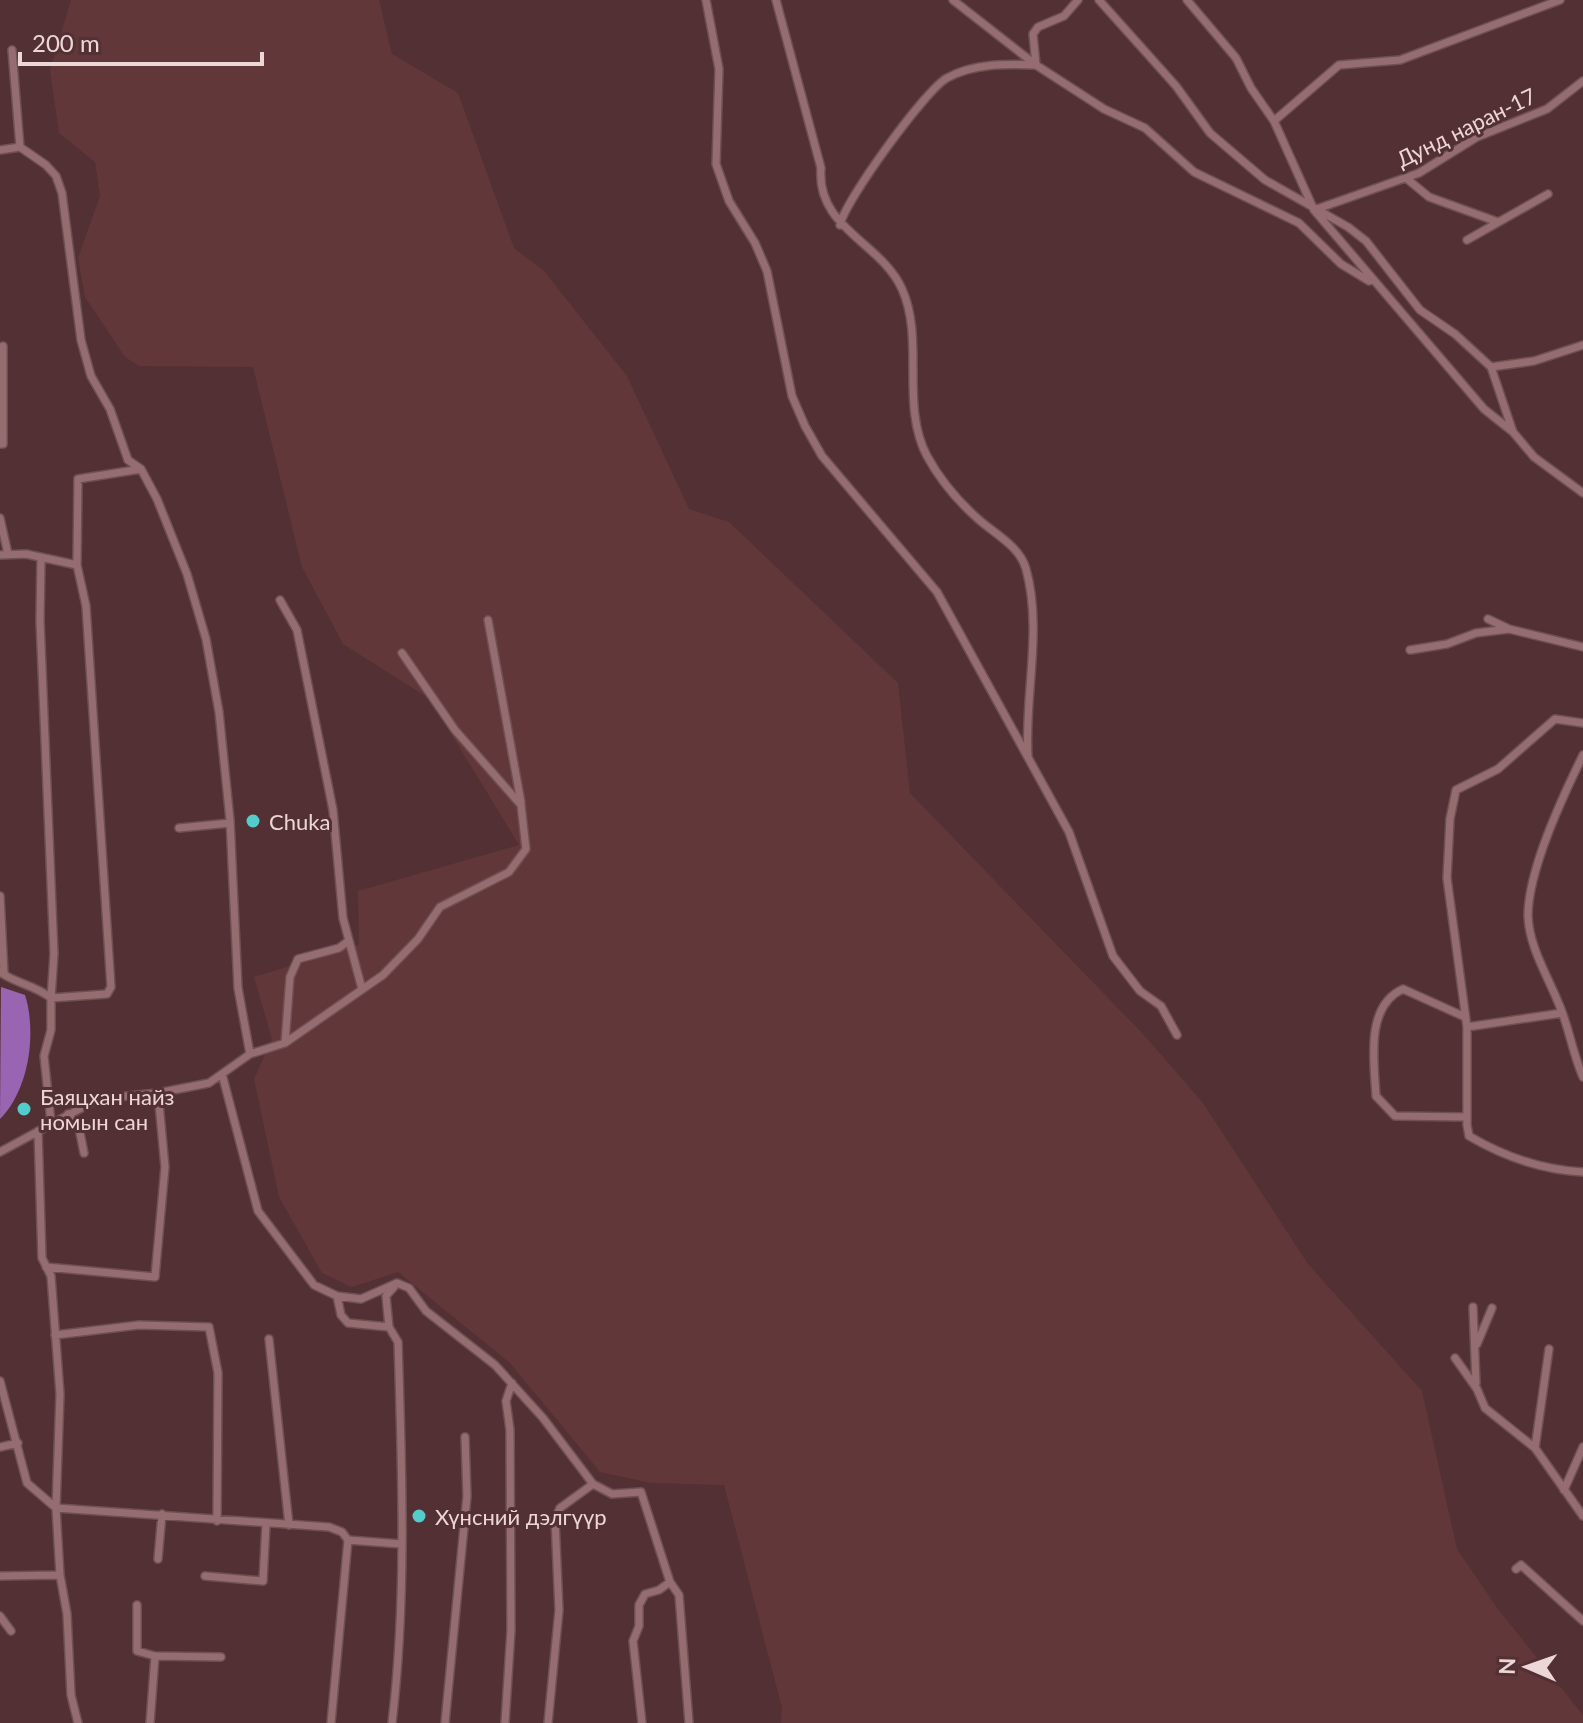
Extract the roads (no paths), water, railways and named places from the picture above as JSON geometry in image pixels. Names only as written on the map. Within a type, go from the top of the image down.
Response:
[{"type":"street","points":[[706,0],[719,69],[716,164],[729,201],[755,243],[767,271],[792,396],[805,426],[822,456],[937,592],[1069,832],[1113,956],[1140,991],[1161,1006],[1177,1035]]},
{"type":"street","points":[[776,0],[821,168],[819,184],[840,225],[887,264],[902,290],[912,334],[911,367],[925,452],[938,475],[975,516],[1015,549],[1026,566],[1033,603],[1026,728],[1028,759]]},
{"type":"street","points":[[953,0],[1036,65],[1083,95],[1145,128],[1194,172],[1299,223],[1341,264],[1374,285]]},
{"type":"street","points":[[1036,65],[1033,34],[1038,27],[1064,16],[1078,0]]},
{"type":"street","points":[[1099,0],[1176,86],[1210,133],[1265,180],[1348,227],[1366,241],[1420,310],[1455,334],[1491,367],[1513,432]]},
{"type":"street","points":[[1187,0],[1236,58],[1251,88],[1274,121],[1314,210],[1374,285],[1484,409],[1513,432],[1534,457],[1583,493]]},
{"type":"street","points":[[1274,121],[1339,65],[1400,60],[1560,0]]},
{"type":"street","points":[[12,50],[20,147]]},
{"type":"street","points":[[840,225],[842,212],[857,188],[942,80],[973,67],[1036,65]]},
{"type":"street","name":"Дунд наран-17","points":[[1314,210],[1366,189],[1406,178],[1477,137],[1547,109],[1583,81]]},
{"type":"street","points":[[0,150],[20,147],[46,165],[62,193],[81,340],[88,364],[110,409],[128,460],[141,469],[187,574],[206,639],[219,712],[230,823],[238,988],[250,1054]]},
{"type":"street","points":[[1406,178],[1429,197],[1498,222]]},
{"type":"street","points":[[1467,240],[1548,194]]},
{"type":"street","points":[[1491,367],[1534,361],[1583,345]]},
{"type":"street","points":[[0,444],[3,444],[3,346]]},
{"type":"street","points":[[0,896],[2,972],[6,978],[37,986],[51,998],[107,994],[111,987],[86,606],[77,565],[78,479],[141,469]]},
{"type":"street","points":[[0,518],[4,555],[26,554],[41,560],[77,565]]},
{"type":"street","points":[[41,560],[40,621],[54,954],[51,1030],[44,1056],[51,1122]]},
{"type":"street","points":[[280,600],[297,630],[333,810],[347,942],[362,989]]},
{"type":"street","points":[[1488,619],[1509,629],[1583,647]]},
{"type":"street","points":[[0,1152],[98,1099],[158,1093],[209,1083],[250,1054],[285,1043],[383,975],[418,939],[440,907],[497,880],[519,863],[526,849],[521,805],[488,620]]},
{"type":"street","points":[[1410,650],[1447,644],[1476,633],[1509,629]]},
{"type":"street","points":[[402,653],[455,730],[521,805],[528,832]]},
{"type":"street","points":[[1583,723],[1555,719],[1498,769],[1456,790],[1450,819],[1447,878],[1467,1027],[1466,1117],[1469,1136],[1500,1154],[1565,1171],[1583,1172]]},
{"type":"street","points":[[1583,755],[1562,797],[1545,846],[1532,888],[1528,917],[1542,967],[1562,1013],[1570,1048],[1583,1077]]},
{"type":"street","points":[[179,828],[230,823]]},
{"type":"street","points":[[285,1043],[290,977],[298,959],[339,948],[347,942]]},
{"type":"street","points":[[1465,1017],[1403,989],[1391,994],[1381,1007],[1373,1046],[1376,1096],[1395,1116],[1466,1117]]},
{"type":"street","points":[[1467,1027],[1562,1013]]},
{"type":"street","points":[[222,1074],[258,1211],[314,1285],[337,1296],[361,1299],[397,1283],[409,1288],[426,1311],[495,1365],[512,1383],[593,1484],[612,1494],[641,1492],[670,1582],[679,1595],[689,1723]]},
{"type":"street","points":[[46,1267],[155,1277],[165,1167],[158,1093]]},
{"type":"street","points":[[68,1114],[79,1128],[84,1153]]},
{"type":"street","points":[[38,1131],[42,1258],[51,1276],[60,1394],[56,1508],[60,1575],[67,1614],[71,1695],[78,1723]]},
{"type":"street","points":[[392,1723],[398,1674],[401,1544],[398,1342],[389,1327],[386,1296],[397,1283]]},
{"type":"street","points":[[337,1296],[341,1315],[348,1323],[389,1327]]},
{"type":"street","points":[[1473,1307],[1477,1389]]},
{"type":"street","points":[[1474,1349],[1492,1308]]},
{"type":"street","points":[[55,1335],[139,1325],[209,1327],[218,1373],[217,1521]]},
{"type":"street","points":[[269,1339],[289,1525]]},
{"type":"street","points":[[1535,1448],[1549,1349]]},
{"type":"street","points":[[1455,1358],[1477,1389],[1485,1408],[1535,1448],[1583,1516]]},
{"type":"street","points":[[0,1381],[27,1483],[56,1508],[329,1527],[342,1532],[348,1540],[331,1723]]},
{"type":"street","points":[[505,1723],[511,1630],[510,1430],[506,1401],[512,1383]]},
{"type":"street","points":[[445,1723],[467,1496],[465,1437]]},
{"type":"street","points":[[0,1447],[18,1443]]},
{"type":"street","points":[[1564,1490],[1583,1447]]},
{"type":"street","points":[[548,1723],[559,1610],[555,1519],[566,1503],[593,1484]]},
{"type":"street","points":[[158,1559],[162,1514]]},
{"type":"street","points":[[205,1576],[263,1581],[266,1524]]},
{"type":"street","points":[[348,1540],[401,1544]]},
{"type":"street","points":[[1516,1569],[1521,1565],[1583,1621]]},
{"type":"street","points":[[0,1576],[60,1575]]},
{"type":"street","points":[[642,1723],[633,1641],[639,1626],[639,1605],[645,1594],[670,1582]]},
{"type":"street","points":[[137,1605],[137,1651],[155,1656],[221,1657]]},
{"type":"street","points":[[0,1616],[11,1631]]},
{"type":"street","points":[[150,1723],[155,1656]]},
{"type":"place","name":"Chuka","points":[[253,821]]},
{"type":"place","name":"Баяцхан найз номын сан","points":[[24,1109]]},
{"type":"place","name":"Хүнсний дэлгүүр","points":[[419,1516]]}]
